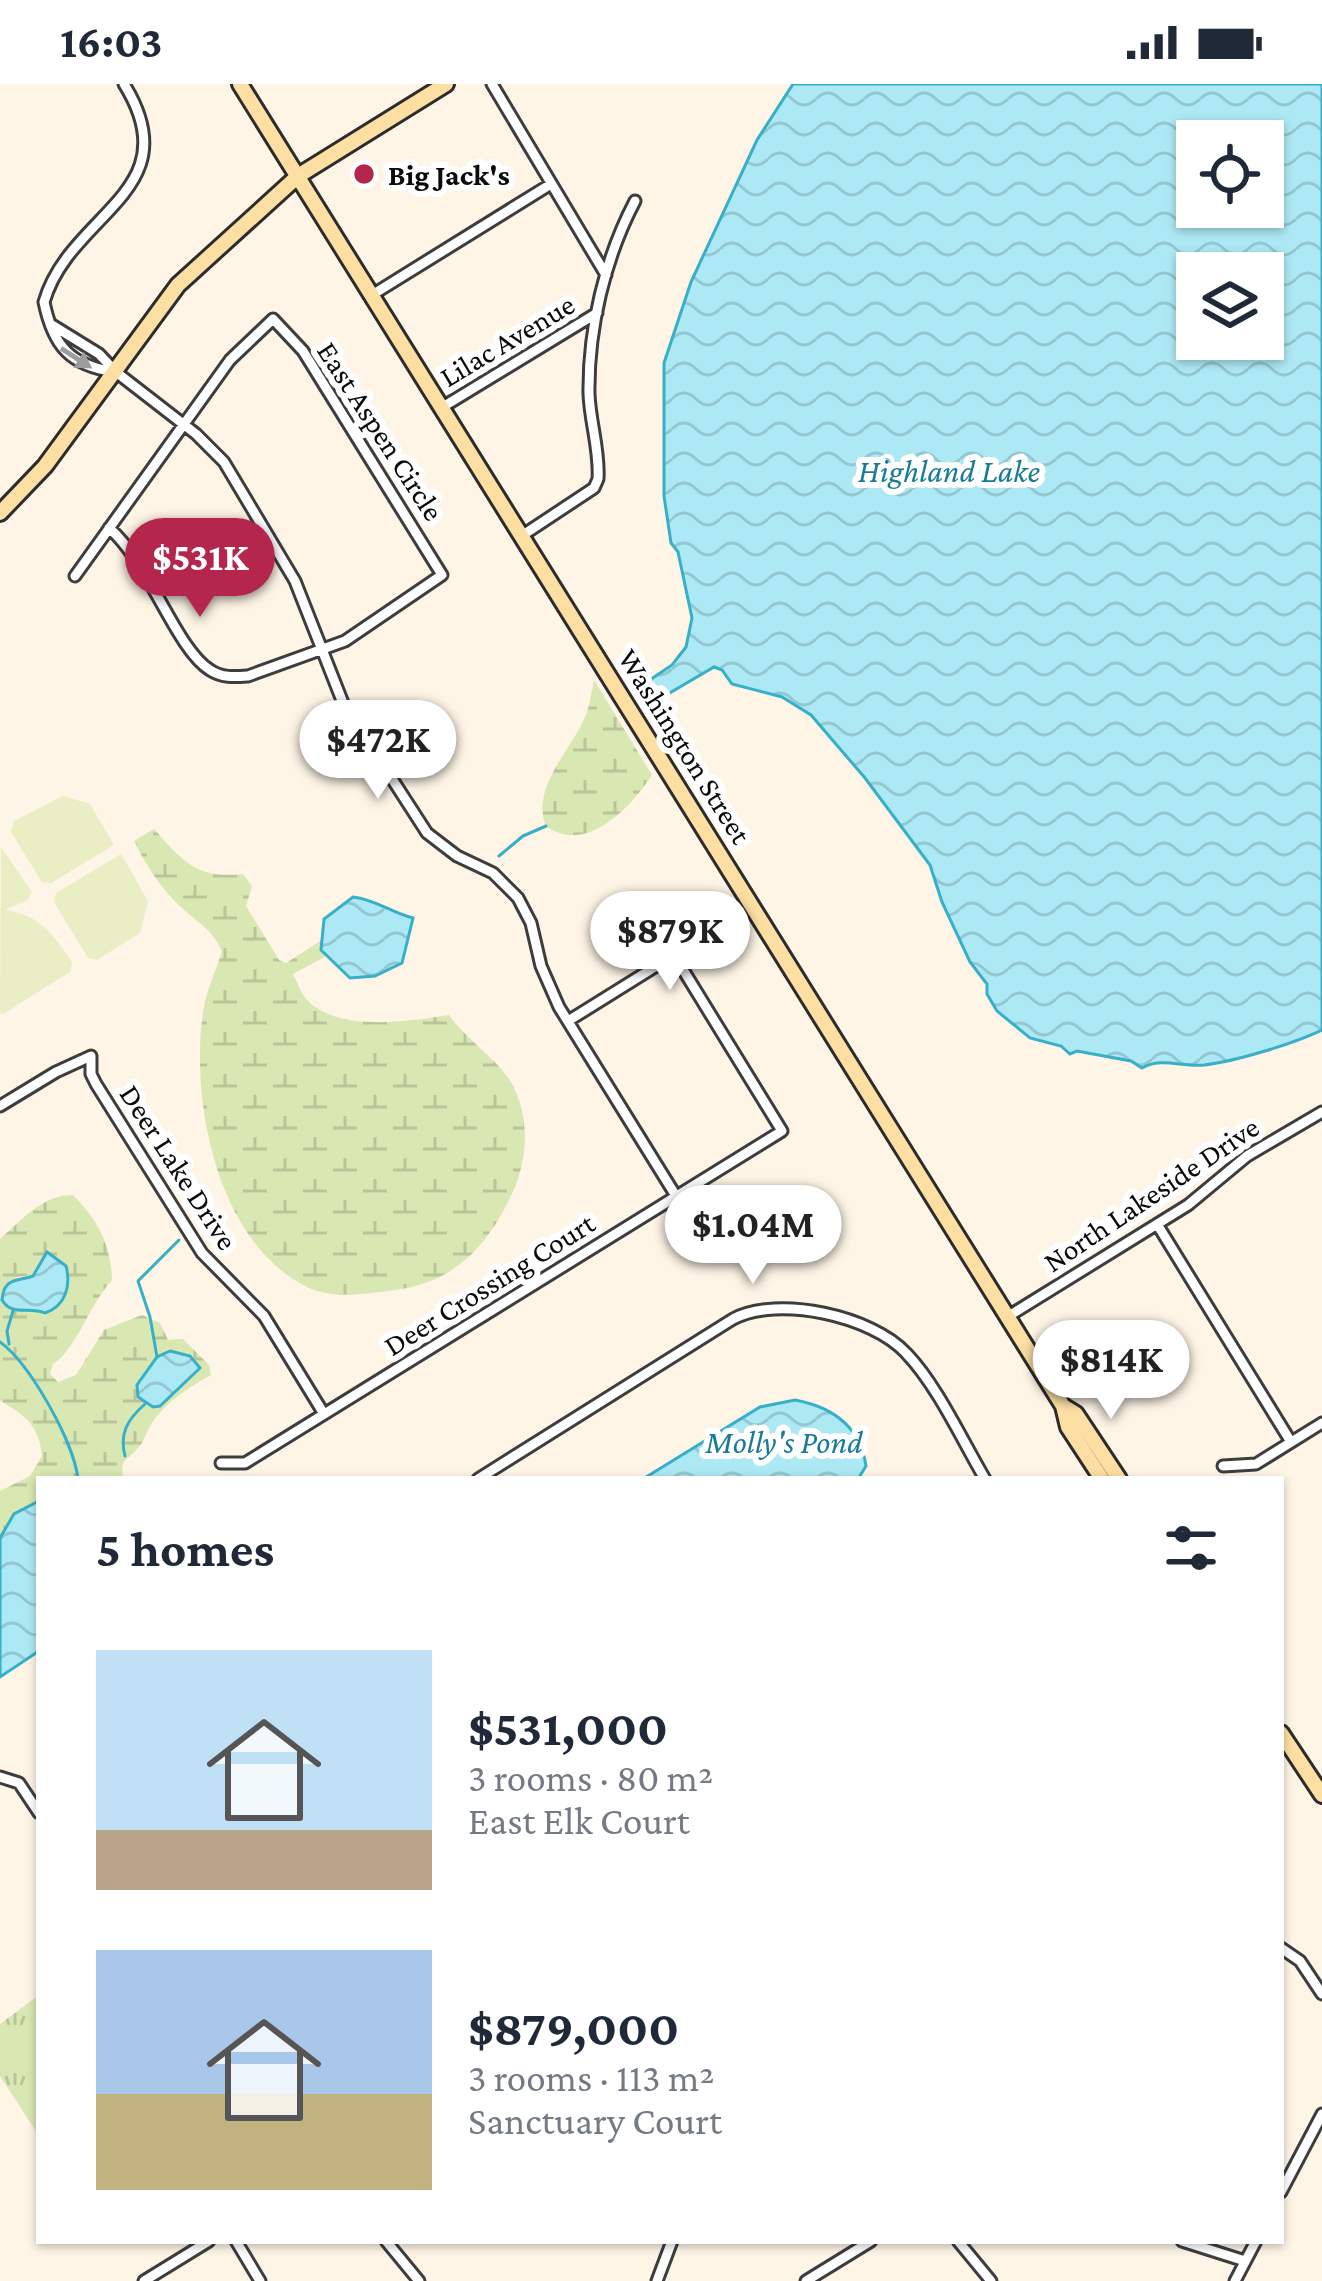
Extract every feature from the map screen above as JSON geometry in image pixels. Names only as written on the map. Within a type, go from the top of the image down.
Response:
[{"type":"main road","name":"Washington Street","points":[[241,84],[1063,1406],[1068,1427],[1100,1476]]},
{"type":"main road","points":[[0,513],[45,466],[178,285],[298,176],[446,84]]},
{"type":"main road","name":"Washington Street","points":[[1063,1406],[1076,1414],[1117,1476]]},
{"type":"main road","points":[[1284,1738],[1322,1795]]},
{"type":"street","points":[[116,372],[91,369],[56,345],[44,302],[85,236],[137,176],[145,156],[142,119],[124,84]]},
{"type":"street","points":[[492,84],[607,276]]},
{"type":"street","points":[[372,295],[551,184]]},
{"type":"street","points":[[523,535],[594,488],[598,479],[589,396],[592,335],[607,276],[635,201]]},
{"type":"street","name":"Lilac Avenue","points":[[441,408],[598,313]]},
{"type":"street","name":"East Aspen Circle","points":[[183,424],[230,360],[273,319],[303,351],[442,575],[345,641],[320,650]]},
{"type":"street","points":[[52,325],[99,354],[224,462],[284,559],[344,704],[417,822],[442,846],[493,873],[518,898],[533,929],[549,988],[676,1196]]},
{"type":"street","points":[[75,576],[183,424]]},
{"type":"street","points":[[109,528],[128,544],[193,653],[209,670],[248,676],[320,650]]},
{"type":"street","name":"Deer Crossing Court","points":[[220,1463],[244,1463],[782,1131],[674,955],[568,1021]]},
{"type":"street","name":"Deer Lake Drive","points":[[0,1106],[91,1056],[96,1084],[202,1253],[264,1316],[324,1414]]},
{"type":"street","points":[[1318,1114],[1322,1131]]},
{"type":"street","name":"North Lakeside Drive","points":[[1007,1317],[1206,1191],[1246,1156],[1318,1114]]},
{"type":"street","points":[[1156,1224],[1292,1442]]},
{"type":"street","points":[[483,1476],[733,1319],[777,1306],[812,1310],[876,1332],[906,1352],[984,1476]]},
{"type":"street","points":[[1223,1466],[1256,1463],[1322,1423]]},
{"type":"street","points":[[5,1778],[23,1787],[36,1808]]},
{"type":"street","points":[[1284,1950],[1300,1961],[1322,1994]]},
{"type":"street","points":[[1284,2186],[1322,2114]]},
{"type":"street","points":[[144,2281],[204,2244]]},
{"type":"street","points":[[238,2244],[260,2281]]},
{"type":"street","points":[[391,2244],[419,2281]]},
{"type":"street","points":[[657,2281],[671,2244]]},
{"type":"street","points":[[813,2279],[866,2244]]},
{"type":"street","points":[[960,2244],[991,2281]]},
{"type":"street","points":[[1191,2244],[1245,2261]]},
{"type":"street","points":[[1234,2281],[1254,2244]]},
{"type":"green space","points":[[594,680],[652,775],[606,823],[577,835],[561,834],[546,826],[543,798],[586,714]]},
{"type":"green space","points":[[63,796],[90,804],[114,845],[51,883],[42,882],[11,832],[14,821]]},
{"type":"green space","points":[[154,829],[192,866],[214,874],[243,874],[252,886],[246,906],[279,960],[286,963],[322,940],[321,950],[328,955],[293,974],[305,997],[321,1010],[375,1022],[449,1015],[511,1082],[524,1125],[517,1183],[490,1233],[447,1273],[410,1287],[327,1293],[307,1287],[276,1266],[251,1238],[216,1166],[201,1086],[203,1012],[222,951],[209,931],[167,892],[144,859],[134,841]]},
{"type":"green space","points":[[1,847],[32,892],[28,900],[5,910],[44,927],[72,962],[70,972],[3,1014],[0,1013]]},
{"type":"green space","points":[[121,854],[148,901],[140,933],[97,960],[88,958],[54,902],[56,893]]},
{"type":"green space","points":[[73,1195],[90,1214],[106,1244],[112,1280],[50,1374],[58,1382],[76,1375],[104,1330],[142,1315],[160,1323],[168,1340],[183,1339],[209,1365],[211,1375],[157,1416],[123,1464],[123,1476],[36,1476],[36,1503],[14,1514],[0,1538],[0,1491],[30,1476],[42,1456],[30,1422],[0,1401],[0,1239],[52,1199]],"holes":[[[47,1253],[68,1289],[59,1305],[23,1311],[16,1277],[33,1276]],[[170,1351],[190,1356],[184,1380],[160,1406],[140,1379]]]},
{"type":"green space","points":[[36,1998],[36,2131],[0,2076],[0,2024]]},
{"type":"water","name":"Highland Lake","points":[[793,84],[1322,84],[1322,1030],[1232,1060],[1204,1065],[1156,1063],[1142,1068],[1131,1061],[1077,1051],[1070,1054],[1061,1046],[1030,1038],[997,1011],[987,994],[987,984],[970,962],[930,865],[811,715],[782,697],[732,684],[714,667],[651,704],[641,686],[672,665],[686,647],[692,618],[678,552],[671,543],[664,496],[664,363],[691,282],[757,140]]},
{"type":"water","points":[[353,897],[413,918],[402,963],[375,976],[350,978],[321,950],[324,919]]},
{"type":"water","points":[[47,1252],[66,1266],[68,1280],[62,1300],[45,1313],[6,1305],[2,1300],[5,1287],[33,1276]]},
{"type":"water","points":[[170,1351],[190,1356],[200,1368],[160,1406],[153,1407],[138,1397],[137,1385],[157,1357]]},
{"type":"water","name":"Molly's Pond","points":[[795,1400],[833,1413],[858,1440],[866,1466],[860,1476],[648,1476],[760,1407]]},
{"type":"water","points":[[36,1503],[36,1653],[0,1677],[0,1538],[14,1514]]},
{"type":"waterway","points":[[499,856],[523,836],[546,826]]},
{"type":"waterway","points":[[157,1357],[138,1281],[179,1240]]},
{"type":"waterway","points":[[9,1344],[13,1311]]},
{"type":"waterway","points":[[0,1342],[49,1405],[77,1476]]},
{"type":"waterway","points":[[125,1456],[126,1427],[145,1404]]},
{"type":"place","name":"Big Jack's","points":[[364,174]]}]
